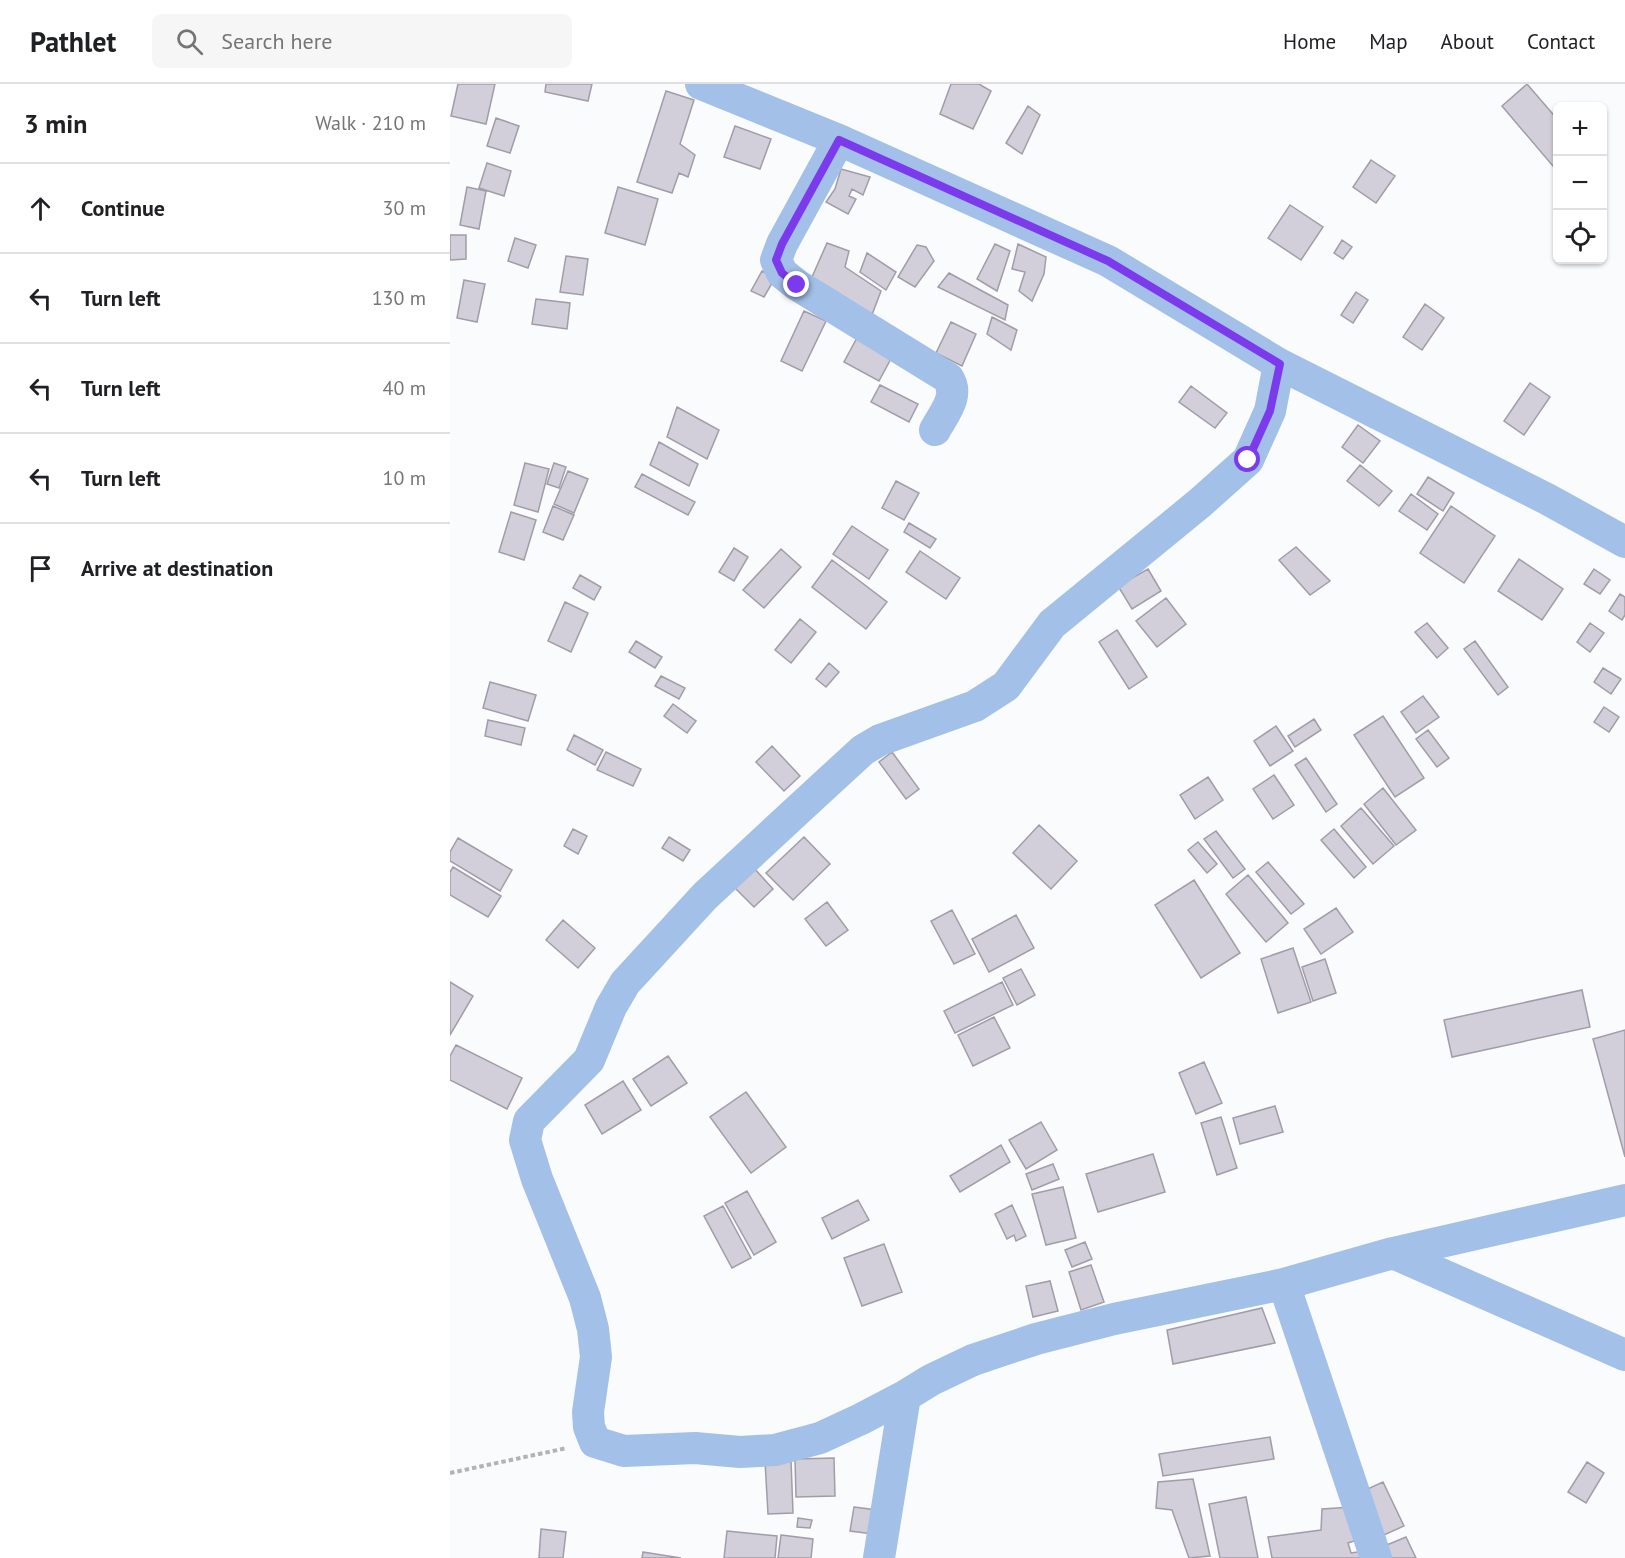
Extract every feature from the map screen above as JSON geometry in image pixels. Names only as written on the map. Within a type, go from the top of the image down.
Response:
[{"type":"street","points":[[701,84],[839,140],[1108,261],[1280,364],[1547,499],[1625,542]]},
{"type":"street","points":[[839,140],[782,244],[776,260],[782,273],[797,285],[948,378],[955,393],[935,430]]},
{"type":"street","points":[[1280,364],[1270,411],[1248,460],[1202,502],[1052,624],[1006,686],[975,706],[880,740],[863,750],[822,787],[705,896],[625,983],[611,1007],[589,1060],[529,1121],[525,1140],[534,1169],[585,1298],[592,1329],[596,1356],[588,1412],[589,1427],[595,1442],[624,1451],[695,1448],[740,1452],[775,1450],[820,1438],[972,1360],[1036,1339],[1114,1319],[1284,1284],[1393,1253],[1625,1200]]},
{"type":"street","points":[[1393,1253],[1625,1355]]},
{"type":"street","points":[[1284,1284],[1376,1558]]},
{"type":"street","points":[[879,1558],[905,1396]]},
{"type":"path","points":[[450,1473],[595,1442]]},
{"type":"building","points":[[458,84],[495,84],[486,124],[451,116]]},
{"type":"building","points":[[546,84],[592,84],[588,101],[545,92]]},
{"type":"building","points":[[951,84],[979,84],[991,91],[973,129],[940,114]]},
{"type":"building","points":[[1527,84],[1553,114],[1553,166],[1502,106]]},
{"type":"building","points":[[666,91],[694,100],[680,144],[695,155],[688,177],[679,173],[672,193],[637,182]]},
{"type":"building","points":[[1028,106],[1040,115],[1022,154],[1006,143]]},
{"type":"building","points":[[496,118],[519,126],[510,153],[487,146]]},
{"type":"building","points":[[735,126],[771,139],[760,169],[724,157]]},
{"type":"building","points":[[1371,160],[1395,176],[1376,203],[1353,187]]},
{"type":"building","points":[[487,163],[511,171],[504,196],[479,188]]},
{"type":"building","points":[[841,169],[870,177],[863,195],[852,189],[849,196],[856,199],[848,214],[826,202],[835,189]]},
{"type":"building","points":[[467,187],[486,191],[479,229],[460,225]]},
{"type":"building","points":[[618,187],[658,199],[645,245],[605,233]]},
{"type":"building","points":[[1290,205],[1323,227],[1301,260],[1268,238]]},
{"type":"building","points":[[450,235],[466,235],[466,259],[450,260]]},
{"type":"building","points":[[515,238],[536,245],[528,268],[508,261]]},
{"type":"building","points":[[1342,240],[1352,247],[1343,259],[1334,253]]},
{"type":"building","points":[[827,243],[849,251],[845,267],[881,291],[870,320],[812,277]]},
{"type":"building","points":[[995,244],[1010,251],[997,291],[977,279]]},
{"type":"building","points":[[1018,244],[1046,257],[1044,274],[1032,301],[1019,291],[1025,272],[1012,269]]},
{"type":"building","points":[[917,245],[926,247],[934,261],[915,287],[898,277]]},
{"type":"building","points":[[867,253],[896,272],[886,290],[860,272]]},
{"type":"building","points":[[566,256],[588,259],[583,295],[560,292]]},
{"type":"building","points":[[762,271],[775,278],[764,297],[751,291]]},
{"type":"building","points":[[949,273],[1008,305],[1005,320],[938,287]]},
{"type":"building","points":[[464,280],[485,284],[477,322],[457,318]]},
{"type":"building","points":[[1356,292],[1368,300],[1353,323],[1341,315]]},
{"type":"building","points":[[536,299],[570,303],[567,329],[532,324]]},
{"type":"building","points":[[1425,304],[1444,318],[1422,350],[1403,337]]},
{"type":"building","points":[[804,311],[826,321],[802,371],[781,361]]},
{"type":"building","points":[[992,317],[1017,330],[1011,350],[987,334]]},
{"type":"building","points":[[951,322],[976,334],[962,366],[936,353]]},
{"type":"building","points":[[859,334],[894,353],[879,381],[844,362]]},
{"type":"building","points":[[1530,383],[1550,397],[1524,435],[1504,421]]},
{"type":"building","points":[[880,385],[918,404],[909,422],[871,402]]},
{"type":"building","points":[[1191,386],[1227,413],[1215,428],[1179,402]]},
{"type":"building","points":[[677,407],[719,430],[707,459],[667,437]]},
{"type":"building","points":[[1358,425],[1380,441],[1363,463],[1342,447]]},
{"type":"building","points":[[659,442],[698,464],[689,486],[650,465]]},
{"type":"building","points":[[525,463],[549,469],[538,512],[514,505]]},
{"type":"building","points":[[554,463],[566,467],[559,488],[547,484]]},
{"type":"building","points":[[1360,465],[1392,491],[1379,506],[1347,481]]},
{"type":"building","points":[[568,471],[588,479],[574,513],[554,504]]},
{"type":"building","points":[[642,474],[695,502],[688,515],[635,487]]},
{"type":"building","points":[[1428,477],[1454,493],[1443,511],[1417,494]]},
{"type":"building","points":[[896,481],[919,493],[904,520],[882,508]]},
{"type":"building","points":[[1411,494],[1438,514],[1427,530],[1399,511]]},
{"type":"building","points":[[553,506],[574,515],[563,540],[543,532]]},
{"type":"building","points":[[1451,506],[1495,536],[1464,583],[1420,553]]},
{"type":"building","points":[[511,512],[536,520],[524,560],[499,552]]},
{"type":"building","points":[[909,523],[936,539],[930,548],[904,532]]},
{"type":"building","points":[[852,526],[888,550],[869,579],[833,554]]},
{"type":"building","points":[[1296,547],[1330,581],[1310,595],[1279,560]]},
{"type":"building","points":[[734,548],[748,557],[734,581],[719,572]]},
{"type":"building","points":[[781,549],[801,567],[764,608],[743,590]]},
{"type":"building","points":[[920,551],[960,578],[946,599],[906,572]]},
{"type":"building","points":[[1519,559],[1563,589],[1542,620],[1498,591]]},
{"type":"building","points":[[832,560],[887,602],[866,629],[812,587]]},
{"type":"building","points":[[1148,569],[1161,591],[1132,609],[1118,586]]},
{"type":"building","points":[[1594,569],[1610,580],[1600,594],[1584,584]]},
{"type":"building","points":[[580,575],[601,587],[594,600],[573,588]]},
{"type":"building","points":[[1620,594],[1625,597],[1625,615],[1622,620],[1609,611]]},
{"type":"building","points":[[1166,598],[1186,624],[1157,647],[1136,621]]},
{"type":"building","points":[[565,602],[588,613],[571,652],[548,641]]},
{"type":"building","points":[[800,619],[816,632],[791,663],[775,650]]},
{"type":"building","points":[[1427,623],[1448,648],[1437,658],[1415,632]]},
{"type":"building","points":[[1590,623],[1604,633],[1590,652],[1577,642]]},
{"type":"building","points":[[1117,630],[1147,677],[1129,689],[1099,642]]},
{"type":"building","points":[[636,641],[662,657],[655,668],[629,652]]},
{"type":"building","points":[[1475,641],[1508,687],[1498,695],[1464,649]]},
{"type":"building","points":[[829,663],[839,672],[826,687],[816,679]]},
{"type":"building","points":[[1603,668],[1621,679],[1611,694],[1594,682]]},
{"type":"building","points":[[661,676],[685,688],[679,699],[655,686]]},
{"type":"building","points":[[490,682],[536,695],[528,721],[483,708]]},
{"type":"building","points":[[1423,696],[1439,717],[1416,733],[1401,712]]},
{"type":"building","points":[[673,704],[696,721],[687,733],[664,716]]},
{"type":"building","points":[[1604,707],[1619,717],[1609,732],[1594,722]]},
{"type":"building","points":[[1383,716],[1424,778],[1395,797],[1354,735]]},
{"type":"building","points":[[1314,719],[1321,730],[1295,747],[1288,736]]},
{"type":"building","points":[[488,720],[525,728],[521,745],[485,736]]},
{"type":"building","points":[[1276,726],[1293,751],[1270,766],[1254,741]]},
{"type":"building","points":[[1428,730],[1449,758],[1437,767],[1416,739]]},
{"type":"building","points":[[574,735],[603,750],[595,765],[567,750]]},
{"type":"building","points":[[772,746],[800,776],[784,791],[756,762]]},
{"type":"building","points":[[606,752],[641,769],[633,786],[597,770]]},
{"type":"building","points":[[892,752],[919,789],[906,799],[879,762]]},
{"type":"building","points":[[1306,758],[1337,804],[1326,812],[1295,765]]},
{"type":"building","points":[[1274,775],[1294,805],[1273,819],[1253,789]]},
{"type":"building","points":[[1208,777],[1223,800],[1195,819],[1180,795]]},
{"type":"building","points":[[1383,788],[1416,830],[1396,845],[1364,804]]},
{"type":"building","points":[[1361,808],[1394,846],[1373,864],[1341,826]]},
{"type":"building","points":[[1039,825],[1077,861],[1051,889],[1013,853]]},
{"type":"building","points":[[573,829],[587,836],[578,854],[564,846]]},
{"type":"building","points":[[1334,829],[1366,867],[1354,878],[1321,840]]},
{"type":"building","points":[[1216,831],[1245,869],[1233,878],[1204,839]]},
{"type":"building","points":[[669,837],[690,850],[683,861],[662,848]]},
{"type":"building","points":[[804,837],[830,864],[793,900],[766,873]]},
{"type":"building","points":[[458,838],[512,870],[500,891],[450,861],[450,852]]},
{"type":"building","points":[[1198,842],[1217,864],[1207,873],[1188,850]]},
{"type":"building","points":[[1268,862],[1304,904],[1291,914],[1256,872]]},
{"type":"building","points":[[453,867],[501,896],[488,917],[450,895],[450,872]]},
{"type":"building","points":[[753,867],[773,889],[754,907],[733,886]]},
{"type":"building","points":[[1248,875],[1288,923],[1266,942],[1226,894]]},
{"type":"building","points":[[1194,880],[1240,953],[1201,978],[1155,905]]},
{"type":"building","points":[[827,902],[848,930],[826,946],[805,919]]},
{"type":"building","points":[[1336,908],[1353,932],[1321,954],[1304,929]]},
{"type":"building","points":[[952,910],[975,954],[954,964],[931,921]]},
{"type":"building","points":[[1016,915],[1034,948],[989,972],[972,939]]},
{"type":"building","points":[[563,920],[595,948],[578,968],[546,940]]},
{"type":"building","points":[[1293,948],[1311,1002],[1278,1013],[1261,959]]},
{"type":"building","points":[[1325,959],[1336,993],[1313,1001],[1302,967]]},
{"type":"building","points":[[1021,969],[1035,995],[1017,1005],[1003,978]]},
{"type":"building","points":[[450,982],[473,996],[450,1035]]},
{"type":"building","points":[[1002,982],[1013,1005],[955,1033],[944,1011]]},
{"type":"building","points":[[1582,990],[1590,1027],[1452,1057],[1444,1020]]},
{"type":"building","points":[[994,1017],[1010,1048],[973,1066],[958,1035]]},
{"type":"building","points":[[1625,1030],[1625,1157],[1593,1039]]},
{"type":"building","points":[[456,1045],[522,1078],[507,1109],[450,1080],[450,1056]]},
{"type":"building","points":[[668,1056],[687,1083],[651,1106],[633,1079]]},
{"type":"building","points":[[1204,1062],[1222,1103],[1196,1114],[1179,1073]]},
{"type":"building","points":[[623,1081],[641,1110],[602,1134],[585,1105]]},
{"type":"building","points":[[746,1092],[786,1147],[751,1173],[710,1117]]},
{"type":"building","points":[[1275,1106],[1283,1132],[1240,1144],[1233,1118]]},
{"type":"building","points":[[1221,1117],[1237,1168],[1217,1175],[1201,1123]]},
{"type":"building","points":[[1041,1122],[1057,1150],[1026,1169],[1009,1140]]},
{"type":"building","points":[[1001,1145],[1010,1162],[960,1192],[950,1176]]},
{"type":"building","points":[[1153,1154],[1165,1192],[1098,1212],[1086,1174]]},
{"type":"building","points":[[1053,1164],[1059,1179],[1032,1190],[1026,1174]]},
{"type":"building","points":[[1063,1187],[1076,1238],[1046,1245],[1032,1194]]},
{"type":"building","points":[[747,1191],[776,1242],[754,1255],[725,1203]]},
{"type":"building","points":[[858,1200],[869,1220],[832,1239],[822,1218]]},
{"type":"building","points":[[1012,1205],[1026,1236],[1016,1241],[1014,1235],[1007,1239],[995,1214]]},
{"type":"building","points":[[723,1206],[751,1258],[732,1268],[704,1216]]},
{"type":"building","points":[[1085,1242],[1092,1259],[1072,1267],[1065,1250]]},
{"type":"building","points":[[884,1244],[902,1292],[862,1306],[844,1258]]},
{"type":"building","points":[[1091,1265],[1104,1302],[1081,1310],[1069,1272]]},
{"type":"building","points":[[1050,1281],[1058,1311],[1033,1317],[1026,1286]]},
{"type":"building","points":[[1262,1308],[1275,1343],[1173,1364],[1167,1330]]},
{"type":"building","points":[[1270,1437],[1274,1459],[1163,1476],[1159,1454]]},
{"type":"building","points":[[834,1458],[835,1496],[796,1497],[795,1459]]},
{"type":"building","points":[[791,1460],[793,1513],[768,1514],[765,1461]]},
{"type":"building","points":[[1587,1462],[1604,1473],[1586,1503],[1568,1492]]},
{"type":"building","points":[[1193,1479],[1210,1556],[1189,1558],[1172,1510],[1156,1508],[1158,1482]]},
{"type":"building","points":[[1383,1482],[1404,1526],[1384,1535],[1363,1491]]},
{"type":"building","points":[[1246,1497],[1258,1558],[1220,1558],[1209,1504]]},
{"type":"building","points":[[854,1507],[885,1511],[881,1535],[850,1531]]},
{"type":"building","points":[[1352,1507],[1360,1539],[1348,1543],[1351,1553],[1364,1551],[1365,1558],[1272,1558],[1268,1537],[1321,1530],[1322,1509]]},
{"type":"building","points":[[798,1518],[812,1520],[810,1528],[797,1527]]},
{"type":"building","points":[[541,1529],[566,1532],[563,1558],[539,1558]]},
{"type":"building","points":[[727,1531],[777,1536],[775,1558],[724,1558]]},
{"type":"building","points":[[781,1535],[813,1539],[811,1558],[778,1558]]},
{"type":"building","points":[[1406,1537],[1416,1558],[1387,1558],[1382,1547]]},
{"type":"building","points":[[643,1552],[681,1558],[642,1558]]},
{"type":"route","points":[[797,285],[782,273],[776,260],[782,244],[839,140],[1108,261],[1280,364],[1270,411],[1248,460]]}]
